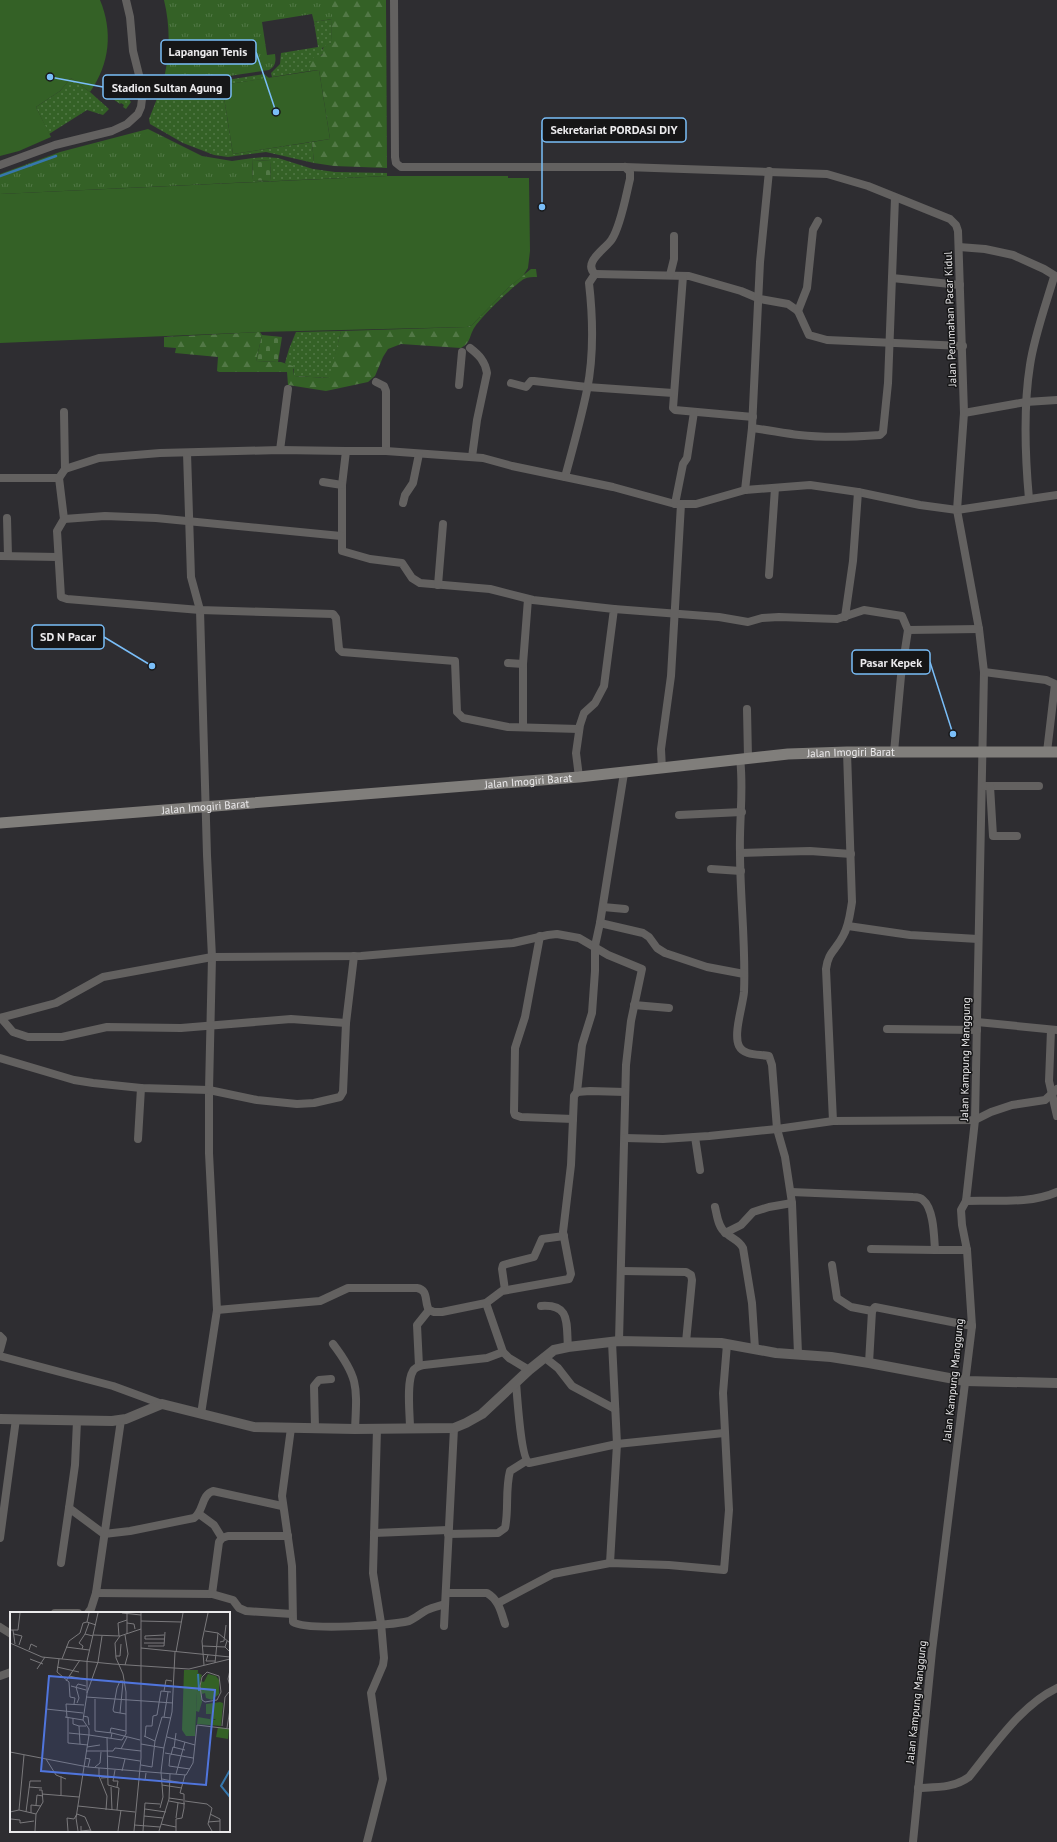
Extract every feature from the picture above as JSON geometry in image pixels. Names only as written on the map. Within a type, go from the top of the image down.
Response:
[{"type":"main road","name":"Jalan Imogiri Barat","points":[[0,823],[206,804],[579,774],[624,772],[662,765],[816,752],[1052,752]]},
{"type":"street","points":[[0,165],[55,146],[120,128],[138,114],[142,107],[143,92],[133,51],[130,17],[126,0]]},
{"type":"street","name":"Jalan Perumahan Pacar Kidul","points":[[394,0],[395,157],[398,165],[404,168],[625,167],[827,174],[868,186],[950,219],[956,225],[959,247],[964,413],[957,510],[979,629],[984,672],[982,752]]},
{"type":"street","points":[[595,274],[591,269],[592,262],[612,238],[619,219],[630,178],[630,172],[625,167]]},
{"type":"street","points":[[745,490],[753,416],[760,299],[760,262],[769,172]]},
{"type":"street","points":[[752,428],[799,435],[880,435],[884,428],[890,342],[896,198]]},
{"type":"street","points":[[798,311],[807,288],[813,230],[818,220]]},
{"type":"street","points":[[670,275],[674,259],[674,236]]},
{"type":"street","points":[[959,247],[985,249],[1013,255],[1044,269],[1056,277],[1030,365],[1026,402],[1025,455],[1029,499]]},
{"type":"street","points":[[595,274],[684,276],[741,291],[760,299],[788,304],[798,311],[804,328],[809,335],[815,338],[842,341],[963,346]]},
{"type":"street","points":[[565,477],[587,387],[592,351],[592,309],[589,283],[595,274]]},
{"type":"street","points":[[684,276],[673,393],[674,409],[694,412],[753,416]]},
{"type":"street","points":[[892,278],[960,285]]},
{"type":"street","points":[[470,348],[480,356],[486,366],[487,373],[477,420],[472,457]]},
{"type":"street","points":[[459,385],[462,352]]},
{"type":"street","points":[[512,383],[526,387],[531,381],[534,381],[587,387],[673,393]]},
{"type":"street","points":[[376,382],[384,386],[386,391],[386,451]]},
{"type":"street","points":[[280,450],[288,389]]},
{"type":"street","points":[[964,413],[1026,402],[1057,400]]},
{"type":"street","points":[[64,412],[65,469],[60,478],[64,519],[57,531],[61,596],[67,599],[200,610],[333,614],[336,618],[340,651],[455,661],[457,712],[460,716],[473,721],[497,726],[579,729]]},
{"type":"street","points":[[662,765],[661,749],[670,676],[674,614],[678,504],[682,464],[687,458],[694,412]]},
{"type":"street","points":[[65,469],[99,458],[160,453],[280,450],[386,451],[483,458],[678,504],[696,504],[745,490],[810,486],[858,492],[957,510],[1057,495]]},
{"type":"street","points":[[346,450],[342,486],[342,551],[370,560],[402,563],[416,582],[490,589],[528,599],[614,609],[719,617],[748,622],[762,618],[779,617],[837,619],[864,610],[902,616],[908,630],[901,676],[894,752]]},
{"type":"street","points":[[187,453],[191,577],[200,610],[205,791],[212,957],[208,1090],[209,1153],[217,1310],[200,1414]]},
{"type":"street","points":[[403,503],[405,495],[413,483],[419,454]]},
{"type":"street","points":[[0,478],[60,478]]},
{"type":"street","points":[[323,482],[342,486]]},
{"type":"street","points":[[769,575],[775,488]]},
{"type":"street","points":[[845,617],[853,561],[858,492]]},
{"type":"street","points":[[64,519],[125,516],[341,536]]},
{"type":"street","points":[[7,518],[4,556],[58,557]]},
{"type":"street","points":[[438,585],[442,524]]},
{"type":"street","points":[[523,727],[523,664],[528,599]]},
{"type":"street","points":[[579,774],[576,753],[579,729],[584,713],[595,703],[604,686],[614,609]]},
{"type":"street","points":[[908,630],[979,629]]},
{"type":"street","points":[[508,663],[523,664]]},
{"type":"street","points":[[984,672],[1046,680],[1055,684],[1052,752]]},
{"type":"street","points":[[747,709],[740,852],[744,993],[738,1032],[738,1046],[746,1053],[765,1055],[771,1058],[777,1129],[785,1157],[791,1192],[798,1354]]},
{"type":"street","points":[[833,1121],[826,969],[829,954],[843,936],[848,926],[852,902],[848,752]]},
{"type":"street","name":"Jalan Kampung Manggung","points":[[913,1842],[932,1651],[972,1326],[967,1250],[962,1225],[962,1210],[966,1201],[975,1120],[980,786],[982,752]]},
{"type":"street","points":[[429,1310],[442,1312],[486,1303],[498,1292],[570,1278],[571,1272],[564,1236],[571,1165],[573,1099],[577,1092],[582,1045],[591,1020],[594,1001],[595,946],[603,907],[624,772]]},
{"type":"street","points":[[980,786],[1039,786]]},
{"type":"street","points":[[990,786],[993,836]]},
{"type":"street","points":[[679,815],[742,812]]},
{"type":"street","points":[[980,837],[1017,836]]},
{"type":"street","points":[[740,852],[810,852],[851,854]]},
{"type":"street","points":[[711,869],[741,871]]},
{"type":"street","points":[[603,907],[625,909]]},
{"type":"street","points":[[600,923],[643,933],[649,937],[657,948],[665,953],[708,967],[744,974]]},
{"type":"street","points":[[848,926],[910,935],[978,939]]},
{"type":"street","points":[[346,1023],[291,1019],[181,1028],[107,1028],[62,1037],[28,1037],[13,1032],[1,1018],[56,1003],[100,978],[212,957],[354,956],[508,943],[557,934],[572,936],[595,946],[608,955],[642,969],[634,1005],[625,1092],[622,1271],[616,1342],[615,1409],[617,1444],[610,1563]]},
{"type":"street","points":[[540,936],[525,1017],[515,1048],[514,1112],[515,1115],[521,1117],[573,1118]]},
{"type":"street","points":[[0,1058],[74,1080],[141,1088],[208,1090],[257,1100],[297,1104],[314,1103],[341,1096],[343,1092],[346,1023],[354,956]]},
{"type":"street","points":[[634,1005],[670,1008]]},
{"type":"street","points":[[887,1029],[977,1026],[1054,1030],[1048,1071],[1054,1091],[1057,1116]]},
{"type":"street","points":[[138,1138],[141,1088]]},
{"type":"street","points":[[625,1138],[663,1139],[695,1137],[777,1129],[833,1121],[975,1120],[991,1112],[1012,1105],[1045,1100],[1054,1091]]},
{"type":"street","points":[[577,1092],[625,1092]]},
{"type":"street","points":[[695,1137],[700,1170]]},
{"type":"street","points":[[791,1192],[913,1197],[923,1200],[928,1208],[933,1225],[935,1250]]},
{"type":"street","points":[[966,1201],[1018,1200],[1036,1198],[1057,1192]]},
{"type":"street","points":[[725,1233],[745,1221],[753,1212],[769,1207],[792,1203]]},
{"type":"street","points":[[715,1207],[719,1223],[725,1233],[737,1240],[743,1248],[752,1304],[755,1349]]},
{"type":"street","points":[[505,1290],[502,1270],[503,1266],[534,1257],[542,1238],[564,1236]]},
{"type":"street","points":[[871,1249],[967,1250]]},
{"type":"street","points":[[832,1265],[837,1298],[851,1307],[872,1311]]},
{"type":"street","points":[[622,1271],[686,1272],[691,1275],[692,1280],[686,1342]]},
{"type":"street","points":[[217,1310],[320,1300],[344,1289],[366,1288],[421,1289],[425,1293],[429,1310]]},
{"type":"street","points":[[486,1303],[503,1352],[509,1358],[529,1370]]},
{"type":"street","points":[[540,1306],[553,1306],[563,1312],[568,1346]]},
{"type":"street","points":[[869,1363],[872,1311],[874,1308],[878,1307],[972,1326]]},
{"type":"street","points":[[419,1366],[417,1325],[429,1310]]},
{"type":"street","points":[[0,1336],[3,1339],[0,1350]]},
{"type":"street","points":[[0,1356],[113,1386],[162,1404],[246,1426],[291,1428],[454,1428],[482,1414],[529,1370],[554,1350],[568,1346],[616,1342],[686,1342],[727,1344],[755,1349],[869,1363],[965,1381],[1057,1383]]},
{"type":"street","points":[[333,1344],[346,1360],[356,1381],[357,1392],[355,1429]]},
{"type":"street","points":[[498,1603],[552,1574],[610,1563],[669,1565],[724,1570],[729,1496],[724,1433],[723,1393],[727,1344]]},
{"type":"street","points":[[410,1428],[410,1380],[413,1370],[419,1366],[487,1358],[503,1352]]},
{"type":"street","points":[[544,1357],[558,1368],[572,1386],[615,1409]]},
{"type":"street","points":[[315,1428],[314,1386],[319,1380],[331,1379]]},
{"type":"street","points":[[516,1382],[521,1434],[526,1461]]},
{"type":"street","points":[[0,1419],[77,1421],[121,1420],[162,1404]]},
{"type":"street","points":[[0,1538],[4,1480],[16,1420]]},
{"type":"street","points":[[89,1612],[92,1609],[96,1592],[121,1420]]},
{"type":"street","points":[[61,1563],[75,1465],[77,1421]]},
{"type":"street","points":[[291,1428],[282,1489],[282,1506],[288,1536],[293,1575],[293,1622],[302,1625],[344,1626],[409,1620],[427,1610],[445,1604]]},
{"type":"street","points":[[444,1626],[454,1428]]},
{"type":"street","points":[[367,1842],[383,1779],[371,1693],[384,1662],[381,1623],[374,1583],[377,1429]]},
{"type":"street","points":[[374,1533],[498,1533],[505,1528],[506,1484],[510,1472],[526,1461],[534,1462],[617,1444],[724,1433]]},
{"type":"street","points":[[68,1508],[104,1534],[130,1532],[194,1518],[199,1514],[207,1495],[213,1490],[282,1506]]},
{"type":"street","points":[[199,1514],[210,1521],[222,1538]]},
{"type":"street","points":[[212,1594],[218,1546],[222,1538],[228,1536],[288,1536]]},
{"type":"street","points":[[96,1592],[212,1594],[233,1600],[239,1608],[246,1611],[292,1614]]},
{"type":"street","points":[[446,1593],[487,1593],[493,1596],[498,1603],[505,1624]]},
{"type":"street","points":[[0,1627],[10,1633]]},
{"type":"street","points":[[0,1676],[10,1672]]},
{"type":"street","points":[[918,1788],[950,1786],[960,1783],[1030,1706],[1042,1695],[1057,1688]]},
{"type":"green space","points":[[0,0],[100,0],[107,24],[108,35],[102,70],[90,92],[71,78],[60,91],[36,107],[51,137],[19,151],[0,156]]},
{"type":"green space","points":[[164,0],[332,0],[332,19],[314,22],[312,14],[262,22],[267,55],[275,54],[275,63],[269,70],[162,86],[167,65],[169,43],[168,22]]},
{"type":"green space","points":[[332,0],[386,0],[387,168],[334,166],[314,163],[312,142],[330,139],[319,70],[310,71],[309,64],[314,57],[323,54],[324,46],[331,43]]},
{"type":"green space","points":[[332,19],[331,43],[322,48],[324,53],[310,64],[310,71],[272,77],[271,73],[280,64],[281,53],[318,47],[314,22]]},
{"type":"green space","points":[[319,70],[330,139],[233,154],[222,85]]},
{"type":"green space","points":[[264,74],[269,78],[222,85],[233,154],[312,142],[314,163],[266,152],[228,157],[214,155],[183,143],[150,124],[149,119],[160,91]]},
{"type":"green space","points":[[115,76],[117,78],[116,84],[130,91],[127,97],[131,102],[126,109],[123,107],[124,105],[121,103],[120,104],[106,94]]},
{"type":"green space","points":[[71,78],[109,109],[103,115],[87,110],[49,134],[36,107],[60,91]]},
{"type":"green space","points":[[148,129],[202,156],[232,161],[253,158],[252,182],[0,194],[0,174],[60,152]]},
{"type":"green space","points":[[253,158],[278,158],[313,169],[335,172],[387,173],[387,176],[252,182],[252,180],[270,181],[271,161],[253,160]]},
{"type":"green space","points":[[253,160],[271,161],[270,181],[252,180]]},
{"type":"green space","points":[[387,176],[508,176],[508,178],[529,178],[530,251],[528,268],[523,276],[510,286],[472,325],[467,327],[259,332],[0,343],[0,194]]},
{"type":"green space","points":[[531,269],[536,269],[537,277],[529,277],[524,279],[505,295],[476,325],[468,342],[461,348],[401,344],[388,349],[375,376],[368,382],[326,391],[288,385],[287,372],[219,372],[217,371],[218,357],[175,353],[176,348],[164,347],[164,337],[260,332],[262,335],[256,361],[281,362],[293,366],[294,376],[329,378],[341,331],[467,327],[472,325],[510,286]]},
{"type":"green space","points":[[341,331],[330,378],[294,376],[294,369],[285,363],[296,332]]},
{"type":"green space","points":[[262,335],[282,337],[278,362],[256,361]]},
{"type":"waterway","points":[[0,176],[56,156]]},
{"type":"place","name":"Stadion Sultan Agung","points":[[50,77]]},
{"type":"place","name":"Lapangan Tenis","points":[[276,112]]},
{"type":"place","name":"Sekretariat PORDASI DIY","points":[[542,207]]},
{"type":"place","name":"SD N Pacar","points":[[152,666]]},
{"type":"place","name":"Pasar Kepek","points":[[953,734]]}]
